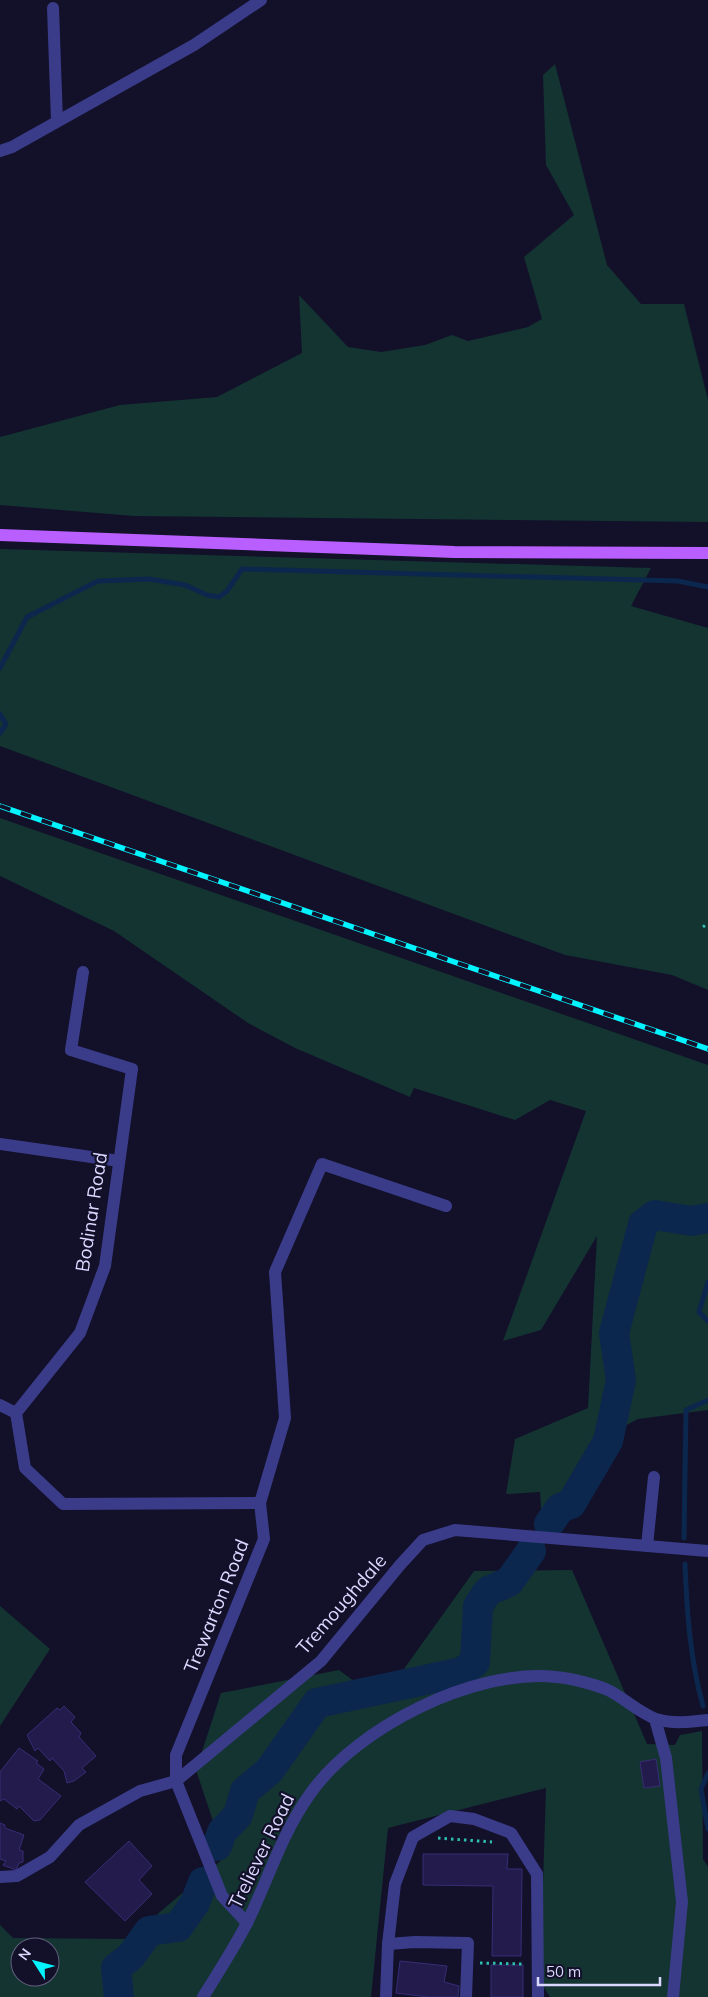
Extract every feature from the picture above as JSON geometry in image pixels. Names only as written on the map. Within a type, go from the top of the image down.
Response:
[{"type":"main road","points":[[0,535],[454,552],[708,553]]},
{"type":"street","points":[[0,151],[194,44],[261,0]]},
{"type":"street","points":[[53,8],[57,121]]},
{"type":"street","name":"Bodinar Road","points":[[16,1413],[80,1333],[105,1266],[132,1069],[70,1050],[83,972]]},
{"type":"street","points":[[0,1144],[119,1161]]},
{"type":"street","name":"Trewarton Road","points":[[176,1781],[176,1755],[264,1539],[260,1503],[285,1418],[275,1272],[322,1164],[446,1206]]},
{"type":"street","points":[[0,1405],[16,1413],[25,1468],[63,1504],[260,1503]]},
{"type":"street","points":[[647,1546],[654,1477]]},
{"type":"street","name":"Tremoughdale","points":[[0,1878],[17,1876],[50,1858],[79,1825],[140,1791],[176,1781],[321,1661],[423,1540],[455,1530],[708,1551]]},
{"type":"street","name":"Treliever Road","points":[[202,1997],[247,1923],[287,1831],[310,1793],[340,1759],[386,1726],[433,1700],[489,1681],[525,1676],[557,1677],[609,1690],[655,1719],[684,1723],[708,1720]]},
{"type":"street","points":[[655,1719],[666,1758],[682,1902],[673,1997]]},
{"type":"street","points":[[176,1781],[222,1896],[247,1923]]},
{"type":"street","points":[[386,1997],[388,1944],[394,1884],[414,1836],[450,1816],[474,1819],[511,1833],[537,1874],[538,1997]]},
{"type":"street","points":[[388,1944],[414,1942],[468,1943],[466,1997]]},
{"type":"path","points":[[703,927],[708,923]]},
{"type":"path","points":[[414,1836],[518,1844]]},
{"type":"path","points":[[467,1962],[537,1964]]},
{"type":"green space","points":[[555,64],[607,265],[641,304],[684,304],[708,400],[708,522],[134,516],[0,505],[0,437],[120,405],[217,397],[302,353],[299,295],[348,347],[381,352],[425,345],[452,335],[468,341],[528,327],[542,319],[524,257],[574,215],[546,165],[543,75]]},
{"type":"green space","points":[[0,549],[651,568],[631,606],[708,628],[708,990],[672,975],[565,955],[0,746]]},
{"type":"green space","points":[[0,818],[708,1065],[708,1410],[638,1419],[621,1428],[559,1523],[542,1525],[540,1492],[506,1494],[515,1439],[588,1408],[597,1236],[541,1330],[503,1341],[586,1111],[550,1100],[515,1120],[414,1088],[410,1097],[295,1048],[248,1023],[114,931],[0,876]]},
{"type":"green space","points":[[572,1570],[647,1744],[675,1745],[680,1735],[702,1731],[703,1859],[708,1867],[708,1997],[550,1997],[540,1981],[546,1788],[388,1828],[371,1997],[0,1997],[0,1925],[12,1937],[10,1937],[10,1987],[60,1987],[60,1938],[128,1939],[225,1857],[196,1770],[221,1693],[339,1670],[381,1701],[474,1571]]},
{"type":"green space","points":[[0,1606],[50,1649],[0,1726]]},
{"type":"building","points":[[64,1706],[75,1717],[71,1722],[81,1733],[79,1737],[96,1756],[82,1768],[86,1772],[74,1781],[67,1783],[64,1771],[52,1758],[50,1761],[38,1748],[35,1751],[27,1735],[57,1708],[60,1710]]},
{"type":"building","points":[[19,1748],[38,1761],[36,1763],[44,1769],[38,1779],[61,1796],[40,1820],[34,1821],[19,1806],[17,1809],[4,1799],[0,1801],[0,1772]]},
{"type":"building","points":[[656,1759],[660,1786],[644,1788],[640,1762]]},
{"type":"building","points":[[0,1823],[5,1825],[5,1828],[24,1835],[19,1850],[23,1851],[23,1862],[19,1863],[16,1870],[3,1865],[6,1861],[0,1859]]},
{"type":"building","points":[[129,1841],[152,1866],[139,1880],[152,1894],[125,1921],[85,1882]]},
{"type":"building","points":[[423,1854],[508,1854],[507,1869],[522,1869],[521,1956],[492,1956],[493,1886],[423,1885]]},
{"type":"building","points":[[400,1961],[447,1966],[444,1982],[459,1986],[458,1997],[428,1997],[396,1993]]},
{"type":"building","points":[[491,1965],[523,1965],[523,1997],[491,1997]]},
{"type":"waterway","points":[[0,668],[27,617],[98,581],[149,579],[185,585],[207,595],[219,597],[227,591],[242,569],[678,581],[708,587]]},
{"type":"waterway","points":[[0,714],[6,724],[0,733]]},
{"type":"waterway","points":[[549,1524],[560,1508],[571,1504],[608,1441],[621,1380],[614,1333],[643,1224],[655,1215],[691,1221],[708,1218]]},
{"type":"waterway","points":[[708,1282],[699,1312],[708,1321]]},
{"type":"waterway","points":[[684,1538],[686,1410],[708,1400]]},
{"type":"waterway","points":[[217,1846],[222,1832],[238,1815],[245,1791],[269,1771],[317,1703],[462,1672],[475,1662],[478,1606],[488,1591],[509,1582],[531,1551]]},
{"type":"waterway","points":[[685,1564],[690,1636],[703,1706]]},
{"type":"waterway","points":[[708,1773],[701,1789],[708,1829]]},
{"type":"waterway","points":[[119,1997],[116,1968],[131,1956],[149,1931],[178,1927],[195,1903],[203,1882]]},
{"type":"railway","points":[[0,806],[708,1049]]}]
